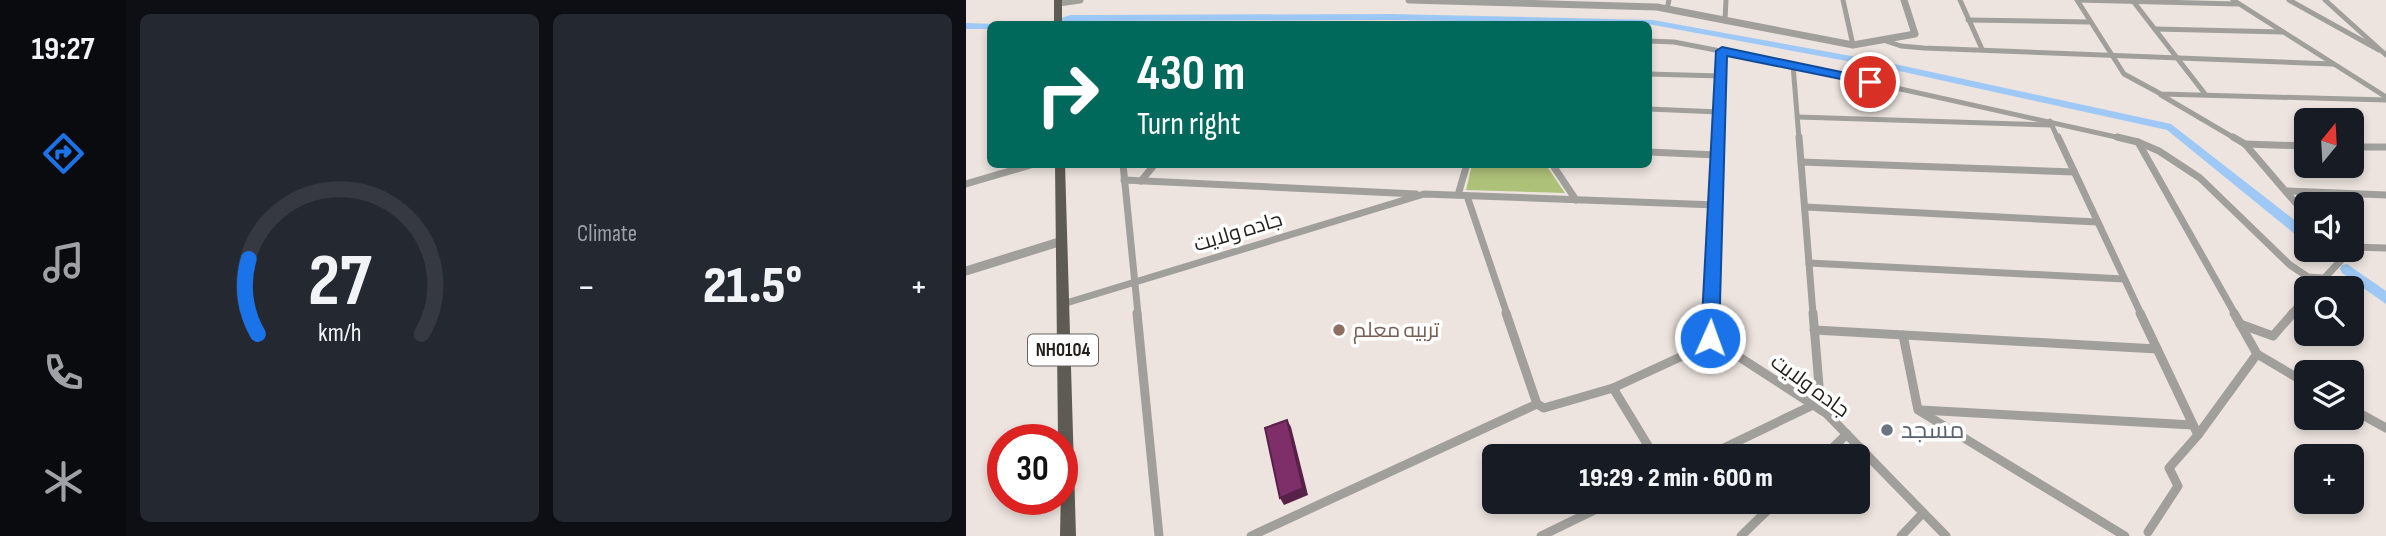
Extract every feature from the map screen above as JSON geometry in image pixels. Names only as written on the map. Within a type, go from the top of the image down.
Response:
[{"type":"highway","points":[[1058,2],[1058,21]]},
{"type":"highway","name":"NH0104","points":[[1060,168],[1068,536]]},
{"type":"street","points":[[1058,2],[1080,0]]},
{"type":"street","points":[[1409,0],[1538,2],[1667,9],[1853,45],[1915,34],[1904,0]]},
{"type":"street","points":[[1667,9],[1669,0]]},
{"type":"street","points":[[1725,20],[1726,0]]},
{"type":"street","points":[[1843,0],[1853,45]]},
{"type":"street","points":[[1960,0],[1982,49]]},
{"type":"street","points":[[2294,199],[2245,144],[2124,74],[2077,0],[2236,2],[2386,98]]},
{"type":"street","points":[[2289,0],[2386,55]]},
{"type":"street","points":[[2325,0],[2379,50]]},
{"type":"street","points":[[2132,1],[2205,95]]},
{"type":"street","points":[[1968,20],[2089,22]]},
{"type":"street","points":[[2155,29],[2284,32]]},
{"type":"street","points":[[1883,40],[1901,47],[2177,60],[2333,64]]},
{"type":"street","points":[[1652,41],[1674,42],[1793,65],[2138,142],[2161,151],[2188,167],[2290,265],[2306,276]]},
{"type":"street","points":[[1715,341],[1710,338],[1722,51]]},
{"type":"street","points":[[1734,444],[1817,407],[1814,330],[1793,65]]},
{"type":"street","points":[[1652,74],[1721,76]]},
{"type":"street","points":[[2161,94],[2386,98]]},
{"type":"street","points":[[1652,109],[1720,112]]},
{"type":"street","points":[[1797,117],[2050,123]]},
{"type":"street","points":[[2050,123],[2198,435]]},
{"type":"street","points":[[2138,142],[2257,354],[2294,376]]},
{"type":"street","points":[[2245,144],[2294,146]]},
{"type":"street","points":[[2364,147],[2386,147]]},
{"type":"street","points":[[1652,152],[1717,155]]},
{"type":"street","points":[[1801,162],[2074,172]]},
{"type":"street","points":[[966,184],[1020,168]]},
{"type":"street","points":[[1123,168],[1159,536]]},
{"type":"street","points":[[1141,181],[1152,168]]},
{"type":"street","points":[[1466,168],[1462,195],[1537,404],[1544,408],[1613,388],[1715,341]]},
{"type":"street","points":[[1555,168],[1576,200]]},
{"type":"street","name":"جاده ولایت","points":[[1124,180],[1716,205]]},
{"type":"street","points":[[2288,191],[2386,195]]},
{"type":"street","name":"جاده ولایت","points":[[1063,304],[1424,194]]},
{"type":"street","points":[[1805,207],[2097,222]]},
{"type":"street","points":[[966,271],[1062,241]]},
{"type":"street","points":[[2364,247],[2386,248]]},
{"type":"street","points":[[2325,276],[2340,262]]},
{"type":"street","points":[[1809,263],[2124,279]]},
{"type":"street","points":[[2240,324],[2273,335],[2294,311]]},
{"type":"street","points":[[1814,330],[2157,349]]},
{"type":"street","points":[[1903,335],[1918,410],[2125,536]]},
{"type":"street","name":"جاده ولایت","points":[[1715,341],[1817,407],[1847,434],[1946,536]]},
{"type":"street","points":[[2148,532],[2178,486],[2169,468],[2198,435],[2257,354]]},
{"type":"street","points":[[1613,388],[1647,444]]},
{"type":"street","points":[[1251,536],[1537,404]]},
{"type":"street","points":[[1918,410],[2193,425]]},
{"type":"street","points":[[2364,416],[2386,428]]},
{"type":"street","points":[[1837,444],[1847,434]]},
{"type":"street","points":[[1901,536],[1923,513]]},
{"type":"street","points":[[1541,536],[1586,514]]},
{"type":"street","points":[[1741,536],[1764,514]]},
{"type":"green space","points":[[1471,168],[1548,168],[1565,193],[1466,190]]},
{"type":"building","points":[[1287,420],[1303,488],[1280,498],[1265,428]]},
{"type":"waterway","points":[[1060,21],[1070,18],[1391,17],[1566,21]]},
{"type":"waterway","points":[[1652,23],[1890,66],[2171,127],[2294,226]]},
{"type":"waterway","points":[[966,26],[987,26]]},
{"type":"waterway","points":[[2347,269],[2386,299]]},
{"type":"place","name":"تربیه معلم","points":[[1339,330]]},
{"type":"place","name":"مسجد","points":[[1887,430]]},
{"type":"route","points":[[1710,338],[1722,51],[1870,82]]}]
